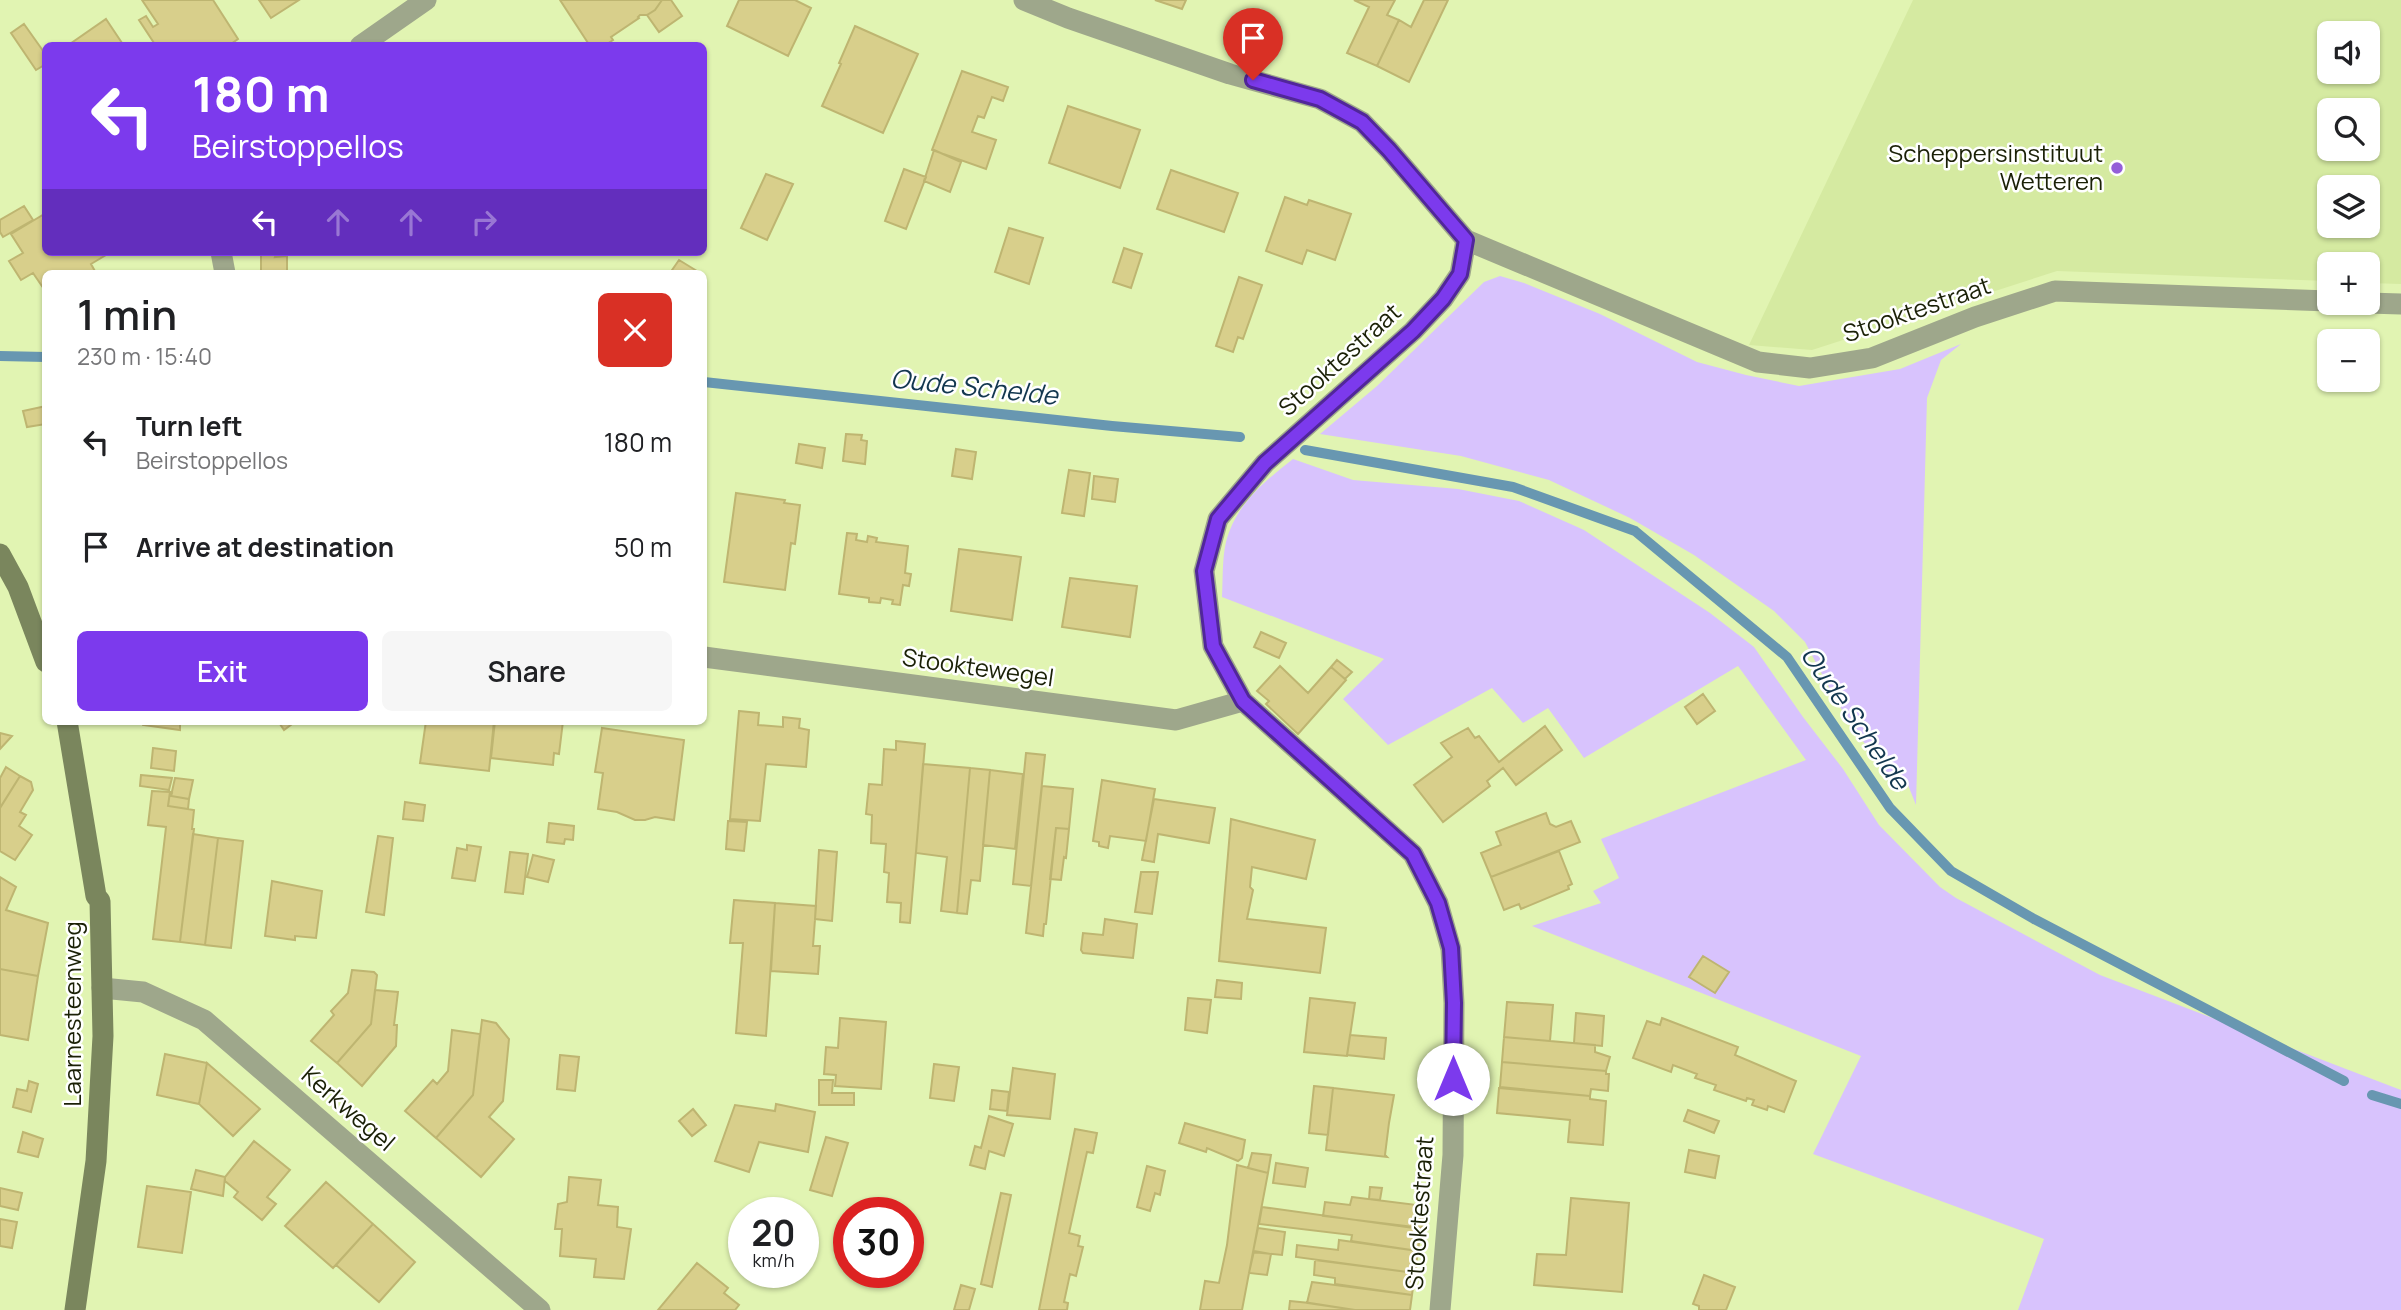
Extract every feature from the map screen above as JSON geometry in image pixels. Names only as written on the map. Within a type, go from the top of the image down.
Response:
[{"type":"street","points":[[366,42],[426,0]]},
{"type":"street","points":[[1024,0],[1068,19],[1230,74],[1320,99],[1362,122],[1466,240]]},
{"type":"street","name":"Stooktestraat","points":[[1440,1310],[1453,1155],[1454,1003],[1451,948],[1438,903],[1413,854],[1243,701],[1213,646],[1204,571],[1218,519],[1265,463],[1413,331],[1443,299],[1460,274],[1466,240],[1758,362],[1810,368],[1872,358],[1975,317],[2055,291],[2317,301]]},
{"type":"street","points":[[2380,303],[2401,304]]},
{"type":"street","points":[[0,554],[18,587],[42,652]]},
{"type":"street","name":"Stooktewegel","points":[[707,657],[1176,720],[1243,701]]},
{"type":"street","name":"Laarnesteenweg","points":[[68,725],[96,896],[100,901],[103,1036],[96,1161],[75,1310]]},
{"type":"street","name":"Kerkwegel","points":[[102,988],[143,992],[205,1020],[540,1310]]},
{"type":"shaded area","name":"Scheppersinstituut Wetteren","points":[[1913,0],[2401,0],[2401,284],[2380,283],[2380,252],[2317,252],[2317,281],[2057,271],[1812,350],[1749,345]]},
{"type":"shaded area","points":[[1500,276],[1600,314],[1697,362],[1799,386],[1900,369],[1961,344],[1941,360],[1927,398],[1916,805],[1906,780],[1902,779],[1896,785],[1853,728],[1805,642],[1774,611],[1694,555],[1630,518],[1549,480],[1461,456],[1320,434],[1377,386],[1484,282]]},
{"type":"shaded area","points":[[1293,459],[1353,480],[1458,489],[1519,501],[1584,530],[1710,613],[1754,647],[1843,769],[1879,825],[1940,887],[1956,898],[2100,975],[2401,1090],[2401,1310],[2018,1310],[2044,1239],[1813,1154],[1861,1056],[1532,926],[1601,903],[1593,891],[1619,878],[1601,839],[1806,760],[1738,666],[1584,758],[1548,708],[1523,723],[1492,688],[1388,745],[1343,699],[1384,659],[1222,597],[1226,542],[1237,516],[1252,495]]},
{"type":"building","points":[[142,0],[213,0],[238,39],[234,42],[153,42],[139,20],[146,16],[153,27],[158,24]]},
{"type":"building","points":[[259,0],[299,0],[271,18]]},
{"type":"building","points":[[560,0],[662,0],[655,10],[647,15],[640,15],[611,37],[613,40],[610,42],[587,42]]},
{"type":"building","points":[[662,0],[671,0],[682,16],[659,32],[647,15],[655,10]]},
{"type":"building","points":[[739,0],[795,0],[811,8],[788,56],[727,26]]},
{"type":"building","points":[[1155,0],[1186,0],[1182,9]]},
{"type":"building","points":[[1354,0],[1395,0],[1387,15],[1399,20],[1377,66],[1347,53],[1369,7]]},
{"type":"building","points":[[1424,0],[1448,0],[1409,82],[1377,66],[1399,20],[1411,27]]},
{"type":"building","points":[[106,19],[121,42],[73,42]]},
{"type":"building","points":[[24,24],[42,49],[42,66],[36,70],[11,33]]},
{"type":"building","points":[[855,26],[918,54],[883,133],[822,106]]},
{"type":"building","points":[[962,71],[1008,87],[1003,101],[992,97],[984,118],[978,116],[972,132],[996,140],[986,169],[932,150]]},
{"type":"building","points":[[1068,106],[1140,130],[1120,188],[1049,163]]},
{"type":"building","points":[[934,150],[961,162],[950,192],[924,181]]},
{"type":"building","points":[[904,169],[926,177],[906,229],[885,221]]},
{"type":"building","points":[[1171,170],[1238,193],[1224,232],[1157,209]]},
{"type":"building","points":[[766,174],[793,184],[767,240],[741,228]]},
{"type":"building","points":[[1285,197],[1307,205],[1309,200],[1351,214],[1335,260],[1307,250],[1302,264],[1266,251]]},
{"type":"building","points":[[24,206],[33,220],[3,237],[0,220]]},
{"type":"building","points":[[42,215],[42,256],[104,256],[91,264],[94,270],[42,270],[42,286],[33,273],[21,280],[9,261],[23,253],[11,234]]},
{"type":"building","points":[[1009,228],[1043,238],[1029,284],[995,272]]},
{"type":"building","points":[[1124,248],[1142,254],[1131,288],[1113,282]]},
{"type":"building","points":[[261,256],[287,256],[287,270],[261,270]]},
{"type":"building","points":[[679,260],[695,270],[672,270]]},
{"type":"building","points":[[1239,277],[1262,285],[1243,339],[1238,337],[1233,352],[1216,346]]},
{"type":"building","points":[[42,407],[42,425],[27,427],[23,411]]},
{"type":"building","points":[[846,434],[862,435],[861,440],[867,441],[865,464],[843,461]]},
{"type":"building","points":[[799,444],[825,448],[822,468],[796,463]]},
{"type":"building","points":[[956,449],[976,452],[972,479],[952,476]]},
{"type":"building","points":[[1069,470],[1090,473],[1084,516],[1062,513]]},
{"type":"building","points":[[1094,476],[1118,479],[1115,502],[1092,499]]},
{"type":"building","points":[[736,493],[785,500],[784,503],[800,505],[795,544],[791,543],[785,590],[724,582]]},
{"type":"building","points":[[847,533],[857,534],[856,540],[867,542],[868,536],[877,538],[876,542],[908,546],[905,573],[911,574],[909,586],[903,585],[900,605],[892,604],[893,600],[881,598],[880,603],[869,602],[869,598],[839,594]]},
{"type":"building","points":[[959,549],[1021,557],[1012,620],[951,611]]},
{"type":"building","points":[[1070,578],[1137,586],[1130,637],[1062,627]]},
{"type":"building","points":[[1261,632],[1286,643],[1279,658],[1254,647]]},
{"type":"building","points":[[1337,660],[1352,672],[1345,679],[1331,667]]},
{"type":"building","points":[[1280,666],[1308,693],[1331,667],[1346,680],[1298,734],[1266,704],[1269,701],[1257,691]]},
{"type":"building","points":[[1703,694],[1715,711],[1697,724],[1685,707]]},
{"type":"building","points":[[739,711],[759,713],[758,725],[783,727],[783,717],[800,719],[799,728],[809,730],[806,767],[766,764],[760,821],[730,819]]},
{"type":"building","points":[[143,725],[180,725],[180,730]]},
{"type":"building","points":[[425,725],[494,725],[489,771],[420,763]]},
{"type":"building","points":[[495,725],[563,725],[559,754],[554,753],[553,765],[491,758]]},
{"type":"building","points":[[1545,726],[1562,750],[1516,785],[1503,768],[1487,781],[1490,786],[1443,822],[1414,785],[1452,757],[1441,743],[1468,728],[1475,738],[1479,736],[1499,762]]},
{"type":"building","points":[[602,728],[684,740],[674,820],[655,817],[635,820],[617,812],[598,809],[603,773],[595,772]]},
{"type":"building","points":[[0,733],[12,736],[0,749]]},
{"type":"building","points":[[896,741],[925,744],[910,923],[900,922],[901,903],[887,902],[889,873],[884,872],[886,844],[871,843],[872,815],[866,814],[869,784],[882,785],[884,749],[896,750]]},
{"type":"building","points":[[153,748],[176,751],[174,771],[151,768]]},
{"type":"building","points":[[1026,753],[1045,755],[1031,886],[1013,884]]},
{"type":"building","points":[[923,764],[970,768],[957,913],[941,911],[947,857],[916,853]]},
{"type":"building","points":[[6,767],[20,776],[0,808],[0,778]]},
{"type":"building","points":[[970,768],[990,770],[980,881],[971,880],[967,914],[957,913]]},
{"type":"building","points":[[990,770],[1023,774],[1015,849],[983,845]]},
{"type":"building","points":[[141,775],[172,778],[169,790],[140,786]]},
{"type":"building","points":[[20,776],[31,782],[33,790],[20,812],[26,815],[19,826],[32,835],[15,860],[0,851],[0,808]]},
{"type":"building","points":[[175,778],[193,780],[189,799],[171,796]]},
{"type":"building","points":[[1102,780],[1155,789],[1146,841],[1110,836],[1108,848],[1093,841]]},
{"type":"building","points":[[1042,786],[1073,789],[1069,829],[1056,828],[1043,936],[1026,933]]},
{"type":"building","points":[[152,791],[170,792],[168,806],[194,810],[180,942],[153,939],[166,827],[148,825]]},
{"type":"building","points":[[170,792],[171,796],[189,799],[188,809],[168,806]]},
{"type":"building","points":[[1154,799],[1215,808],[1209,843],[1158,834],[1154,862],[1142,860]]},
{"type":"building","points":[[405,802],[425,805],[423,821],[403,819]]},
{"type":"building","points":[[1546,813],[1550,824],[1556,827],[1571,821],[1580,842],[1491,877],[1481,853],[1501,845],[1496,832]]},
{"type":"building","points":[[1231,819],[1315,840],[1306,879],[1252,867],[1250,887],[1253,890],[1247,919],[1326,928],[1320,973],[1219,961]]},
{"type":"building","points":[[728,821],[747,822],[744,851],[726,849]]},
{"type":"building","points":[[549,823],[574,826],[573,840],[565,839],[564,844],[547,842]]},
{"type":"building","points":[[1056,828],[1069,829],[1061,880],[1050,879]]},
{"type":"building","points":[[193,834],[218,838],[205,945],[180,942]]},
{"type":"building","points":[[378,836],[393,838],[384,915],[366,912]]},
{"type":"building","points":[[218,838],[243,841],[231,948],[205,945]]},
{"type":"building","points":[[467,845],[481,847],[475,881],[452,878],[457,848],[467,850]]},
{"type":"building","points":[[819,850],[837,852],[832,921],[815,919]]},
{"type":"building","points":[[1559,851],[1572,884],[1568,886],[1569,889],[1521,909],[1519,904],[1504,910],[1491,877]]},
{"type":"building","points":[[510,852],[528,854],[523,894],[505,892]]},
{"type":"building","points":[[533,855],[554,860],[548,882],[527,877]]},
{"type":"building","points":[[1141,872],[1158,872],[1152,914],[1135,912]]},
{"type":"building","points":[[0,877],[16,887],[6,910],[48,923],[38,976],[0,969]]},
{"type":"building","points":[[272,881],[322,891],[316,938],[295,936],[295,940],[265,936]]},
{"type":"building","points":[[734,900],[775,903],[766,1036],[736,1033],[743,943],[730,943]]},
{"type":"building","points":[[775,903],[816,906],[813,946],[820,946],[818,974],[771,971]]},
{"type":"building","points":[[1105,919],[1137,924],[1133,958],[1083,953],[1083,933],[1103,935]]},
{"type":"building","points":[[1703,956],[1729,972],[1715,993],[1689,977]]},
{"type":"building","points":[[0,969],[38,976],[28,1040],[0,1035]]},
{"type":"building","points":[[352,970],[374,972],[377,975],[371,1024],[337,1063],[311,1041],[334,1015],[331,1011],[348,993]]},
{"type":"building","points":[[1217,980],[1242,983],[1241,999],[1215,997]]},
{"type":"building","points":[[375,990],[398,992],[394,1025],[397,1025],[396,1046],[362,1086],[337,1063],[371,1024]]},
{"type":"building","points":[[1188,998],[1211,1000],[1207,1033],[1185,1030]]},
{"type":"building","points":[[1310,998],[1355,1003],[1347,1056],[1304,1052]]},
{"type":"building","points":[[1507,1002],[1553,1005],[1550,1041],[1504,1037]]},
{"type":"building","points":[[1576,1013],[1604,1016],[1602,1046],[1574,1043]]},
{"type":"building","points":[[840,1018],[886,1022],[881,1089],[835,1086],[836,1075],[824,1074],[826,1047],[838,1048]]},
{"type":"building","points":[[1662,1018],[1738,1047],[1735,1055],[1796,1081],[1784,1112],[1768,1106],[1767,1110],[1752,1105],[1754,1100],[1747,1098],[1746,1101],[1714,1090],[1716,1085],[1695,1078],[1697,1074],[1673,1065],[1671,1072],[1633,1058],[1647,1021],[1660,1025]]},
{"type":"building","points":[[482,1020],[496,1023],[509,1039],[503,1101],[489,1117],[514,1139],[481,1177],[436,1138],[473,1095]]},
{"type":"building","points":[[452,1030],[480,1034],[473,1095],[436,1138],[405,1111],[433,1080],[437,1084],[448,1071]]},
{"type":"building","points":[[1350,1035],[1386,1038],[1384,1059],[1347,1055]]},
{"type":"building","points":[[1504,1037],[1595,1045],[1595,1052],[1610,1057],[1606,1071],[1502,1062]]},
{"type":"building","points":[[165,1054],[207,1063],[199,1104],[157,1095]]},
{"type":"building","points":[[560,1055],[579,1057],[575,1091],[557,1089]]},
{"type":"building","points":[[1502,1062],[1606,1071],[1606,1074],[1609,1074],[1608,1091],[1591,1089],[1590,1096],[1500,1087]]},
{"type":"building","points":[[207,1063],[260,1109],[233,1136],[199,1104]]},
{"type":"building","points":[[934,1064],[959,1067],[954,1101],[930,1098]]},
{"type":"building","points":[[1013,1068],[1055,1074],[1050,1119],[1007,1115]]},
{"type":"building","points":[[819,1080],[833,1080],[832,1093],[854,1093],[854,1105],[819,1105]]},
{"type":"building","points":[[29,1081],[38,1084],[31,1112],[13,1107],[17,1089],[27,1091]]},
{"type":"building","points":[[1314,1086],[1333,1088],[1328,1135],[1309,1133]]},
{"type":"building","points":[[1333,1088],[1394,1095],[1385,1155],[1387,1157],[1326,1150]]},
{"type":"building","points":[[1499,1088],[1590,1096],[1590,1099],[1606,1101],[1603,1145],[1568,1142],[1570,1120],[1497,1113]]},
{"type":"building","points":[[992,1090],[1009,1092],[1007,1111],[990,1109]]},
{"type":"building","points":[[776,1104],[815,1112],[808,1152],[759,1142],[749,1172],[715,1161],[735,1105],[775,1111]]},
{"type":"building","points":[[693,1109],[706,1125],[692,1136],[679,1121]]},
{"type":"building","points":[[1688,1110],[1719,1121],[1714,1133],[1684,1121]]},
{"type":"building","points":[[989,1116],[1013,1124],[1004,1156],[989,1151],[985,1169],[970,1165],[975,1146],[981,1148]]},
{"type":"building","points":[[1185,1123],[1245,1140],[1242,1158],[1238,1161],[1207,1148],[1206,1152],[1179,1143]]},
{"type":"building","points":[[1075,1129],[1097,1133],[1093,1153],[1087,1152],[1069,1233],[1080,1236],[1078,1246],[1083,1247],[1076,1276],[1070,1274],[1064,1302],[1068,1303],[1067,1310],[1039,1310]]},
{"type":"building","points":[[23,1132],[43,1139],[38,1157],[18,1152]]},
{"type":"building","points":[[826,1137],[848,1143],[832,1196],[810,1190]]},
{"type":"building","points":[[254,1141],[290,1170],[267,1197],[276,1204],[262,1220],[234,1197],[238,1192],[225,1181],[225,1177]]},
{"type":"building","points":[[1689,1150],[1719,1156],[1715,1178],[1685,1172]]},
{"type":"building","points":[[1252,1153],[1271,1155],[1268,1173],[1248,1168]]},
{"type":"building","points":[[1276,1163],[1308,1168],[1305,1187],[1273,1183]]},
{"type":"building","points":[[1237,1165],[1268,1173],[1242,1310],[1200,1310],[1205,1281],[1219,1283],[1227,1245]]},
{"type":"building","points":[[1147,1166],[1165,1171],[1160,1195],[1155,1193],[1150,1211],[1137,1207]]},
{"type":"building","points":[[196,1170],[225,1177],[223,1196],[191,1189]]},
{"type":"building","points":[[569,1177],[601,1180],[598,1205],[618,1207],[617,1227],[631,1229],[624,1279],[594,1277],[596,1259],[560,1256],[562,1229],[555,1229],[558,1204],[567,1202]]},
{"type":"building","points":[[326,1182],[373,1224],[333,1268],[285,1226]]},
{"type":"building","points":[[147,1186],[191,1192],[182,1253],[138,1247]]},
{"type":"building","points":[[1370,1187],[1382,1188],[1380,1200],[1369,1199]]},
{"type":"building","points":[[0,1188],[22,1193],[18,1210],[0,1206]]},
{"type":"building","points":[[1001,1193],[1011,1195],[992,1287],[981,1284]]},
{"type":"building","points":[[1352,1197],[1425,1206],[1422,1228],[1323,1216],[1325,1202],[1350,1205]]},
{"type":"building","points":[[1571,1198],[1629,1203],[1622,1292],[1534,1285],[1537,1254],[1566,1255]]},
{"type":"building","points":[[1262,1207],[1421,1229],[1418,1251],[1351,1241],[1352,1235],[1259,1224]]},
{"type":"building","points":[[0,1219],[17,1222],[12,1248],[0,1246]]},
{"type":"building","points":[[373,1224],[415,1262],[379,1302],[336,1265]]},
{"type":"building","points":[[1258,1228],[1285,1232],[1282,1255],[1253,1252]]},
{"type":"building","points":[[1339,1240],[1418,1251],[1415,1273],[1296,1257],[1297,1245],[1338,1250]]},
{"type":"building","points":[[1254,1251],[1271,1254],[1267,1275],[1249,1273]]},
{"type":"building","points":[[1315,1260],[1415,1273],[1412,1295],[1335,1284],[1335,1278],[1314,1275]]},
{"type":"building","points":[[697,1263],[728,1288],[724,1293],[739,1305],[735,1310],[658,1310]]},
{"type":"building","points":[[1704,1275],[1735,1287],[1726,1310],[1699,1310],[1699,1306],[1693,1304]]},
{"type":"building","points":[[1312,1282],[1412,1295],[1410,1310],[1355,1310],[1307,1303]]},
{"type":"building","points":[[961,1285],[975,1289],[969,1310],[954,1310]]},
{"type":"building","points":[[1290,1301],[1310,1303],[1355,1310],[1289,1310]]},
{"type":"waterway","name":"Oude Schelde","points":[[0,356],[42,357]]},
{"type":"waterway","name":"Oude Schelde","points":[[707,382],[1112,426],[1240,437]]},
{"type":"waterway","name":"Oude Schelde","points":[[1305,450],[1513,487],[1635,531],[1787,657],[1890,808],[1951,871],[2034,919],[2344,1081]]},
{"type":"waterway","name":"Oude Schelde","points":[[2372,1095],[2401,1104]]},
{"type":"place","name":"Scheppersinstituut Wetteren","points":[[2117,168]]},
{"type":"route","points":[[1253,80],[1320,99],[1362,122],[1466,240],[1460,274],[1443,299],[1413,331],[1265,463],[1218,519],[1204,571],[1213,646],[1243,701],[1413,854],[1438,903],[1451,948],[1454,1003],[1453,1079]]}]
